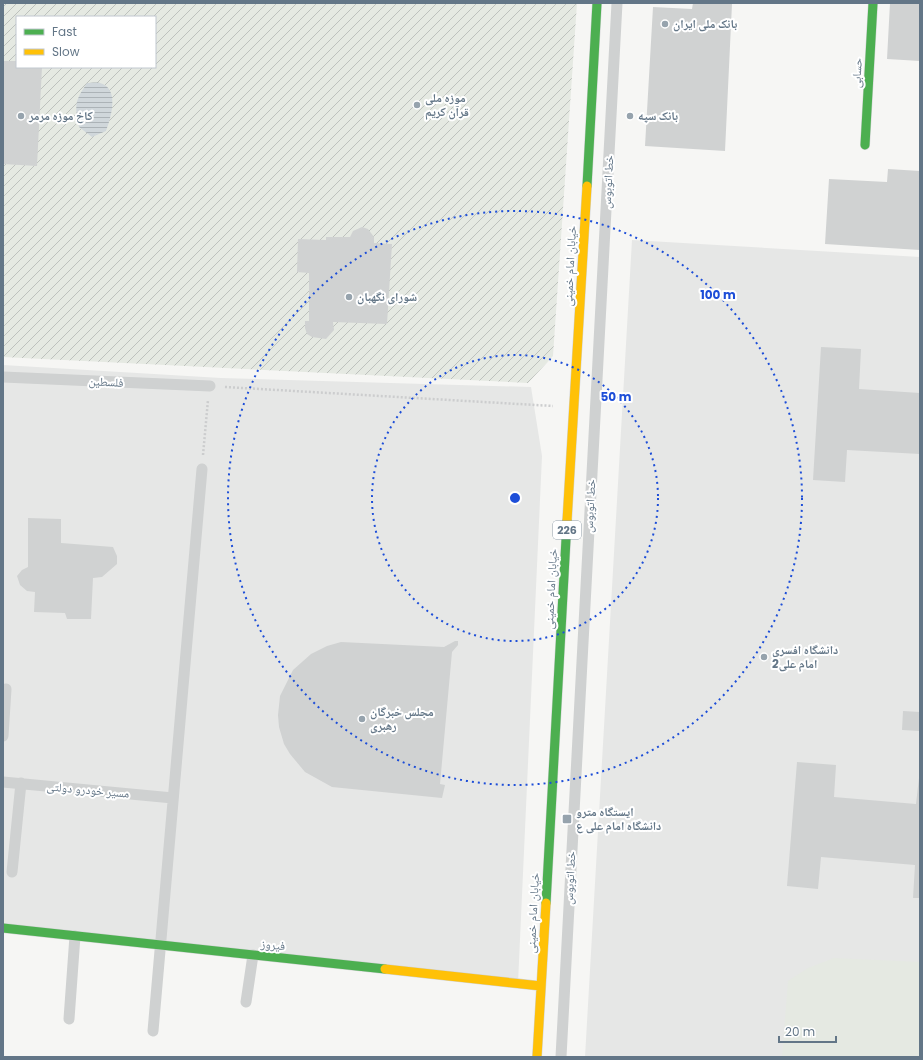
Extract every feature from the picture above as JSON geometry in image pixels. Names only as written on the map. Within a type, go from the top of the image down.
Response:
[{"type":"main road","name":"خیابان امام خمینی","points":[[537,1057],[597,3]]},
{"type":"main road","name":"حسابی","points":[[865,145],[873,3]]},
{"type":"main road","name":"فیروز","points":[[3,928],[541,986]]},
{"type":"lane","name":"خط اتوبوس","points":[[561,1057],[617,3]]},
{"type":"lane","name":"فلسطین","points":[[3,377],[210,386]]},
{"type":"lane","points":[[153,1031],[202,469]]},
{"type":"lane","points":[[3,736],[6,689]]},
{"type":"lane","name":"مسیر خودرو دولتی","points":[[3,782],[173,798]]},
{"type":"lane","points":[[12,872],[21,783]]},
{"type":"lane","points":[[69,1018],[75,936]]},
{"type":"lane","points":[[246,1002],[253,955]]},
{"type":"path","points":[[202,469],[210,386],[574,408]]},
{"type":"shaded area","points":[[3,3],[577,3],[553,356],[528,383],[3,357]]},
{"type":"shaded area","points":[[87,83],[100,83],[106,86],[112,97],[112,111],[106,131],[92,137],[79,127],[76,108],[78,99]]},
{"type":"shaded area","name":"دانشگاه افسری امام علی2","points":[[632,240],[920,257],[920,1057],[585,1057]]},
{"type":"shaded area","points":[[3,365],[221,378],[531,387],[542,456],[518,983],[3,928]]},
{"type":"shaded area","points":[[834,958],[920,962],[920,1057],[782,1057],[788,981],[808,968]]},
{"type":"building","points":[[693,3],[732,4],[725,151],[645,146],[653,7],[692,9]]},
{"type":"building","points":[[890,3],[920,3],[920,61],[887,59]]},
{"type":"building","name":"کاخ موزه مرمر","points":[[3,61],[16,61],[16,68],[42,68],[37,166],[3,164]]},
{"type":"building","points":[[888,169],[920,171],[920,250],[825,244],[829,179],[887,182]]},
{"type":"building","name":"شورای نگهبان","points":[[362,227],[368,229],[374,237],[374,243],[392,244],[387,324],[333,322],[334,330],[326,339],[312,337],[307,334],[305,328],[305,321],[309,321],[309,273],[297,272],[298,239],[326,240],[326,237],[350,237],[353,231]]},
{"type":"building","points":[[821,347],[861,349],[859,389],[920,393],[920,454],[847,450],[845,482],[813,480]]},
{"type":"building","points":[[28,518],[61,519],[61,543],[113,547],[117,556],[117,564],[102,577],[93,578],[91,619],[67,619],[65,613],[34,612],[35,592],[27,591],[20,585],[17,576],[22,570],[28,567]]},
{"type":"building","name":"مجلس خبرگان رهبری","points":[[458,641],[458,645],[452,652],[440,784],[445,785],[442,798],[332,787],[305,772],[290,754],[284,744],[279,727],[278,715],[280,696],[293,670],[311,654],[327,646],[341,642],[444,647]]},
{"type":"building","points":[[903,711],[920,712],[920,731],[902,730]]},
{"type":"building","points":[[797,762],[836,765],[834,797],[916,804],[920,769],[920,898],[913,898],[915,865],[821,857],[818,889],[787,886]]},
{"type":"traffic: fast","points":[[587,186],[597,3]]},
{"type":"traffic: fast","points":[[865,145],[873,3]]},
{"type":"traffic: fast","points":[[546,903],[567,521]]},
{"type":"traffic: fast","points":[[3,928],[385,969]]},
{"type":"traffic: slow","points":[[567,521],[587,186]]},
{"type":"traffic: slow","points":[[537,1057],[546,903]]},
{"type":"traffic: slow","points":[[385,969],[541,986]]},
{"type":"place","name":"بانک ملی ایران","points":[[665,24]]},
{"type":"place","name":"موزه ملی قرآن کریم","points":[[417,105]]},
{"type":"place","name":"کاخ موزه مرمر","points":[[21,116]]},
{"type":"place","name":"بانک سپه","points":[[630,116]]},
{"type":"place","name":"شورای نگهبان","points":[[349,297]]},
{"type":"place","name":"دانشگاه افسری امام علی2","points":[[764,657]]},
{"type":"place","name":"مجلس خبرگان رهبری","points":[[362,719]]},
{"type":"place","name":"ایستگاه مترو دانشگاه امام علی ع","points":[[567,819]]}]
